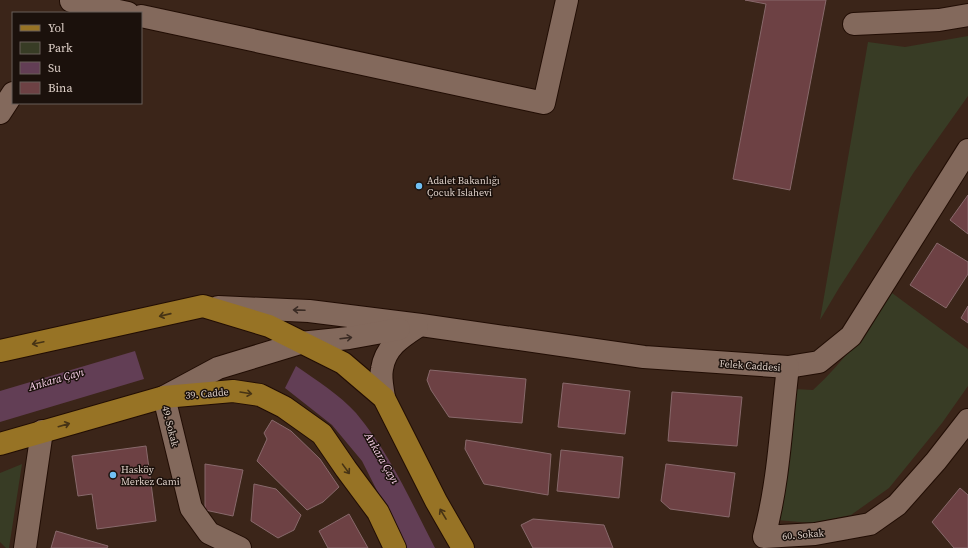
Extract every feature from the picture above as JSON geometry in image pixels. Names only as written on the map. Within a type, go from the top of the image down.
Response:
[{"type":"main road","points":[[0,351],[204,306],[269,326],[300,343],[343,363],[384,398],[436,501],[463,548]]},
{"type":"main road","name":"39. Cadde","points":[[0,444],[164,397],[233,391],[260,395],[284,407],[322,434],[378,512],[395,548]]},
{"type":"street","points":[[142,16],[544,103],[567,0]]},
{"type":"street","points":[[68,5],[120,12]]},
{"type":"street","points":[[854,24],[939,20],[968,15]]},
{"type":"street","points":[[0,113],[12,95]]},
{"type":"street","name":"Felek Caddesi","points":[[204,306],[309,311],[421,325],[644,357],[788,367],[819,362],[851,336],[968,150]]},
{"type":"street","points":[[164,397],[218,368],[300,343],[349,338],[421,325]]},
{"type":"street","points":[[384,398],[382,370],[389,349],[400,337],[421,325]]},
{"type":"street","name":"60. Sokak","points":[[788,367],[775,484],[764,542],[870,524],[897,504],[936,460],[968,420]]},
{"type":"street","name":"49. Sokak","points":[[164,397],[191,508],[209,533],[240,548]]},
{"type":"street","points":[[25,548],[42,431]]},
{"type":"green space","points":[[968,36],[968,96],[914,172],[820,320],[868,42],[905,47]]},
{"type":"green space","points":[[892,293],[968,349],[968,386],[942,423],[889,488],[851,515],[811,523],[777,520],[794,389],[813,390],[835,368],[855,344]]},
{"type":"green space","points":[[22,464],[9,548],[6,548],[0,542],[0,473]]},
{"type":"water","name":"Ankara Çayı","points":[[135,351],[144,379],[0,422],[0,391]]},
{"type":"water","name":"Ankara Çayı","points":[[296,366],[328,388],[350,406],[368,428],[390,461],[435,548],[406,548],[362,461],[332,425],[285,388]]},
{"type":"building","points":[[745,0],[826,0],[790,190],[733,179],[766,4]]},
{"type":"building","points":[[968,195],[968,234],[950,220]]},
{"type":"building","points":[[937,243],[968,262],[968,274],[946,308],[910,285]]},
{"type":"building","points":[[968,306],[968,323],[961,318]]},
{"type":"building","points":[[430,370],[526,379],[522,423],[449,417],[431,390],[427,380]]},
{"type":"building","points":[[563,383],[630,391],[625,434],[558,427]]},
{"type":"building","points":[[672,392],[742,397],[737,446],[668,441]]},
{"type":"building","points":[[272,420],[291,431],[320,459],[339,487],[323,502],[307,510],[257,461],[267,439],[264,433]]},
{"type":"building","points":[[466,440],[551,454],[548,495],[484,484],[465,449]]},
{"type":"building","name":"Hasköy Merkez Cami","points":[[146,446],[156,521],[97,529],[92,494],[78,496],[72,456]]},
{"type":"building","points":[[561,450],[623,457],[619,498],[557,491]]},
{"type":"building","points":[[205,464],[243,470],[233,516],[205,510]]},
{"type":"building","points":[[666,464],[735,473],[729,517],[670,509],[661,501]]},
{"type":"building","points":[[254,484],[276,489],[301,515],[294,530],[278,538],[251,521]]},
{"type":"building","points":[[960,488],[968,495],[968,548],[954,548],[932,522]]},
{"type":"building","points":[[349,514],[368,548],[328,548],[319,531]]},
{"type":"building","points":[[533,519],[604,525],[613,548],[533,548],[521,525]]},
{"type":"building","points":[[56,531],[108,546],[107,548],[51,548]]},
{"type":"place","name":"Adalet Bakanlığı Çocuk Islahevi","points":[[419,186]]},
{"type":"place","name":"Hasköy Merkez Cami","points":[[113,475]]}]
